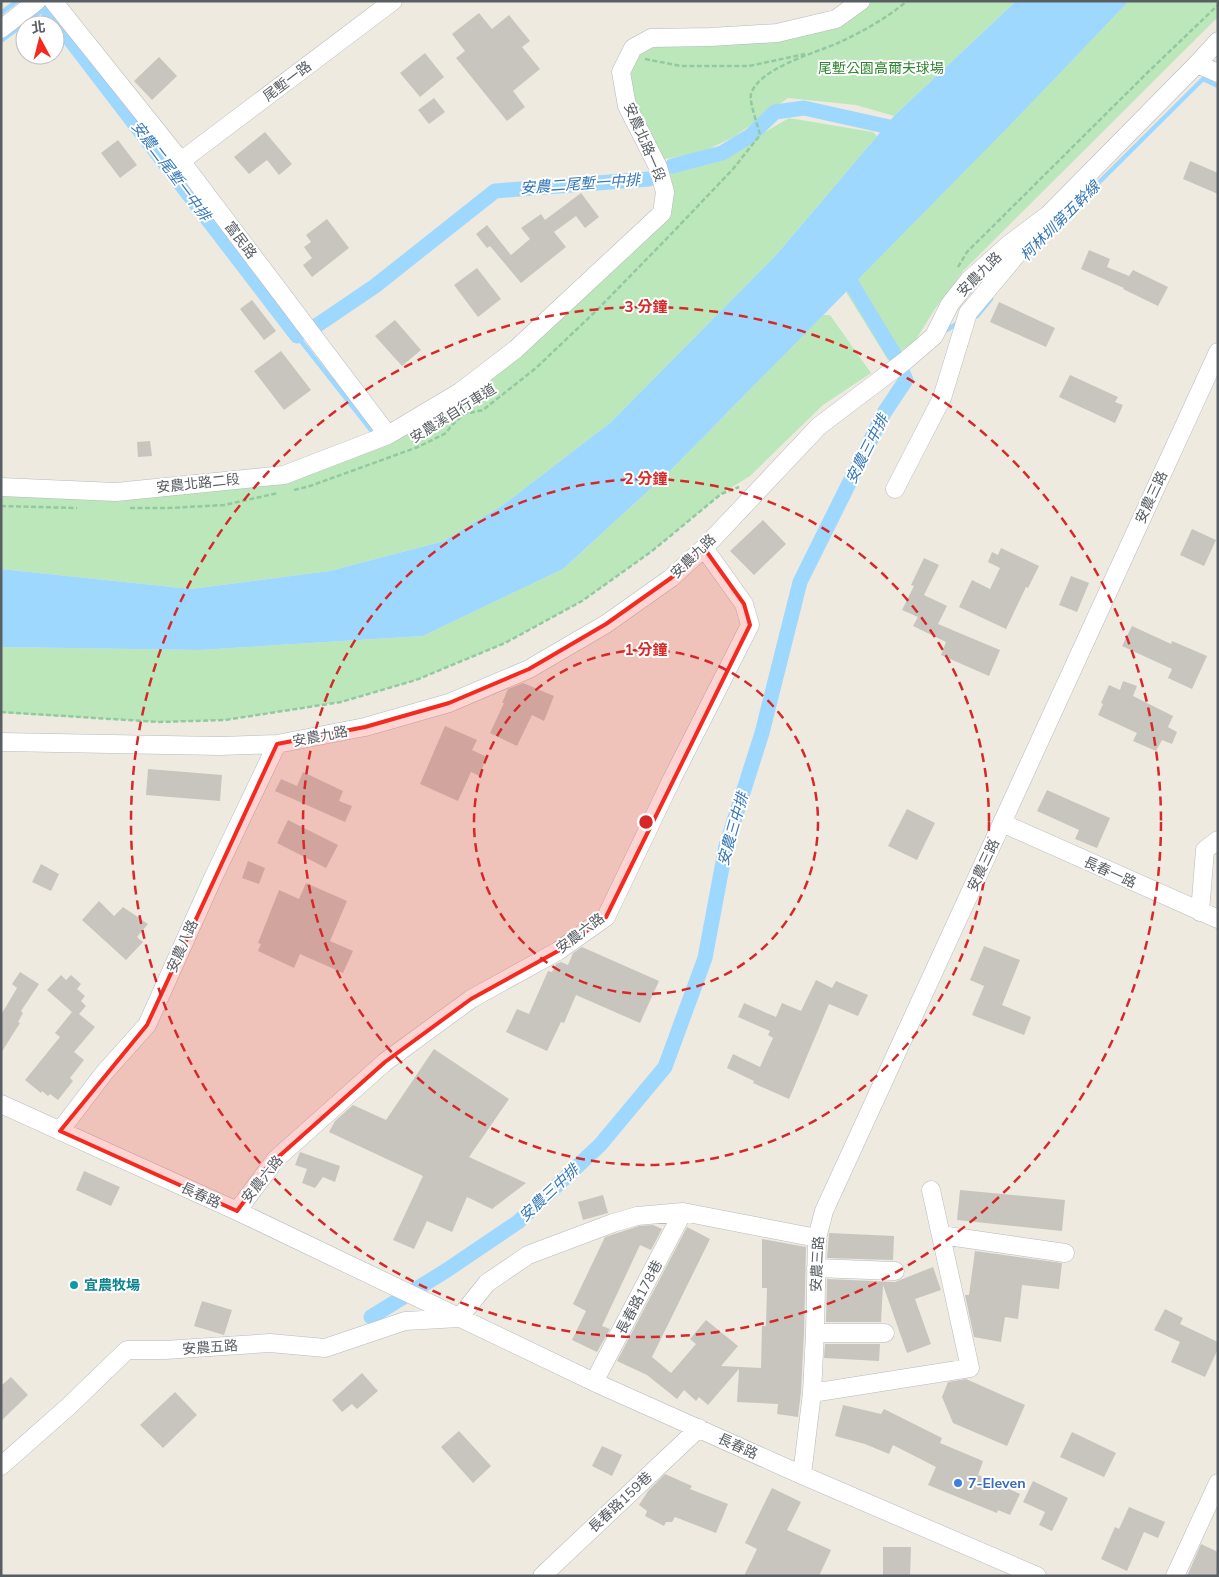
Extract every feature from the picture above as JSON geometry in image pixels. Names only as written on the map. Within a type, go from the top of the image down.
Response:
[{"type":"street","points":[[1,28],[36,1]]},
{"type":"street","name":"富民路","points":[[53,1],[181,160],[388,435]]},
{"type":"street","name":"尾塹一路","points":[[181,160],[393,1]]},
{"type":"street","points":[[628,57],[633,48],[651,38],[710,37],[777,32],[836,19],[861,1]]},
{"type":"street","name":"安農九路","points":[[1,742],[220,746],[277,744],[365,727],[449,703],[529,669],[606,624],[671,578],[704,548],[818,426],[873,386],[934,336],[950,304],[969,280],[1048,215],[1218,41]]},
{"type":"street","name":"安農北路一段","points":[[388,435],[460,392],[516,349],[662,213],[665,192],[658,167],[627,106],[621,72],[628,57]]},
{"type":"street","points":[[1197,64],[1218,73]]},
{"type":"street","points":[[895,489],[942,398],[968,314],[1025,246],[1048,215]]},
{"type":"street","name":"安農三路","points":[[802,1475],[812,1393],[817,1238],[824,1211],[1218,352]]},
{"type":"street","name":"安農北路二段","points":[[1,487],[116,492],[284,474],[388,435]]},
{"type":"street","name":"安農六路","points":[[237,1211],[276,1158],[386,1062],[471,999],[558,951],[606,917],[672,779],[750,626],[744,604],[704,548]]},
{"type":"street","name":"安農八路","points":[[60,1131],[104,1073],[147,1025],[213,878],[277,744]]},
{"type":"street","name":"長春一路","points":[[1002,823],[1218,920]]},
{"type":"street","points":[[1200,912],[1205,850],[1218,840]]},
{"type":"street","name":"長春路","points":[[1,1104],[237,1211],[594,1382],[802,1475],[1036,1576]]},
{"type":"street","points":[[812,1393],[970,1368],[931,1190]]},
{"type":"street","points":[[459,1318],[487,1283],[528,1255],[613,1223],[638,1216],[683,1212],[817,1238]]},
{"type":"street","name":"長春路178巷","points":[[594,1382],[683,1212]]},
{"type":"street","points":[[941,1235],[1066,1253]]},
{"type":"street","points":[[816,1268],[895,1271]]},
{"type":"street","name":"安農五路","points":[[1,1466],[69,1406],[127,1350],[165,1350],[270,1343],[325,1348],[405,1320],[459,1318]]},
{"type":"street","points":[[815,1333],[885,1333]]},
{"type":"street","name":"長春路159巷","points":[[542,1576],[698,1428]]},
{"type":"street","points":[[1175,1576],[1218,1483]]},
{"type":"path","name":"安農溪自行車道","points":[[628,57],[681,66],[749,66],[809,53],[838,43],[892,14],[907,1]]},
{"type":"path","points":[[958,268],[967,252],[1218,5]]},
{"type":"path","name":"安農溪自行車道","points":[[291,490],[310,486],[418,448],[446,433],[464,414],[483,410],[536,368],[597,310],[732,169],[760,135],[751,94],[763,76],[809,53]]},
{"type":"path","points":[[1,712],[159,722],[225,720],[341,702],[416,680],[505,643],[582,601],[652,551],[721,494],[747,484]]},
{"type":"path","points":[[130,508],[224,505],[282,492]]},
{"type":"path","points":[[1,506],[80,508]]},
{"type":"highlighted area","points":[[704,548],[744,604],[750,625],[606,917],[558,951],[471,999],[385,1062],[276,1159],[237,1211],[60,1131],[147,1025],[277,744],[365,727],[449,703],[529,669],[606,624],[671,578]]},
{"type":"green space","name":"尾塹公園高爾夫球場","points":[[861,1],[1016,1],[894,116],[856,105],[788,98],[734,137],[702,152],[655,161],[621,72],[633,48],[777,33]]},
{"type":"green space","points":[[1129,1],[1218,1],[1218,17],[964,270],[935,309],[915,341],[888,360],[846,292]]},
{"type":"green space","points":[[789,118],[873,132],[877,136],[777,254],[611,422],[503,505],[444,541],[330,571],[191,589],[1,569],[1,487],[116,492],[284,475],[460,392],[662,213],[660,176],[703,165],[742,149],[760,135]]},
{"type":"green space","points":[[823,315],[830,315],[871,373],[823,405],[750,476],[721,494],[652,551],[582,601],[505,643],[416,680],[341,702],[225,720],[159,722],[1,713],[1,647],[199,650],[423,636],[563,569],[671,470]]},
{"type":"water","points":[[1016,1],[1129,1],[671,470],[563,569],[423,636],[199,650],[1,647],[1,569],[191,589],[330,571],[444,541],[503,505],[611,422],[777,254],[894,116]]},
{"type":"building","points":[[479,13],[492,29],[509,15],[530,41],[522,47],[540,69],[513,91],[525,107],[507,121],[456,58],[465,51],[452,34]]},
{"type":"building","points":[[425,53],[444,77],[420,97],[400,73]]},
{"type":"building","points":[[159,57],[177,76],[152,100],[134,81]]},
{"type":"building","points":[[434,98],[445,112],[429,124],[418,110]]},
{"type":"building","points":[[265,132],[292,164],[279,175],[267,160],[249,174],[234,157]]},
{"type":"building","points":[[118,140],[137,165],[120,178],[101,153]]},
{"type":"building","points":[[1190,161],[1218,173],[1218,194],[1183,179]]},
{"type":"building","points":[[581,193],[599,217],[585,228],[576,216],[554,232],[566,247],[521,283],[490,246],[487,248],[476,234],[487,225],[511,255],[530,239],[521,228],[541,214],[545,220]]},
{"type":"building","points":[[327,219],[349,248],[312,277],[303,265],[312,258],[304,247],[311,242],[306,235]]},
{"type":"building","points":[[1089,250],[1110,259],[1107,267],[1129,276],[1133,270],[1168,287],[1158,306],[1081,269]]},
{"type":"building","points":[[477,268],[501,299],[478,317],[454,285]]},
{"type":"building","points":[[252,300],[276,331],[264,340],[240,309]]},
{"type":"building","points":[[999,302],[1055,328],[1046,347],[990,322]]},
{"type":"building","points":[[395,320],[421,350],[402,366],[375,336]]},
{"type":"building","points":[[281,351],[311,390],[284,410],[254,371]]},
{"type":"building","points":[[1070,375],[1118,397],[1115,402],[1123,405],[1115,423],[1059,397]]},
{"type":"building","points":[[150,441],[152,456],[138,457],[137,442]]},
{"type":"building","points":[[763,520],[786,544],[754,575],[730,551]]},
{"type":"building","points":[[1192,529],[1216,540],[1204,566],[1180,555]]},
{"type":"building","points":[[1001,548],[1039,566],[1028,588],[1026,587],[1006,629],[959,607],[972,580],[990,589],[1000,568],[988,562],[992,552],[998,555]]},
{"type":"building","points":[[924,558],[939,565],[924,595],[947,606],[938,624],[1000,650],[989,676],[941,655],[946,642],[913,626],[918,617],[902,610],[914,586],[911,585]]},
{"type":"building","points":[[1071,576],[1089,583],[1077,612],[1059,605]]},
{"type":"building","points":[[1132,626],[1171,644],[1172,641],[1207,656],[1192,689],[1168,678],[1172,669],[1122,646]]},
{"type":"building","points":[[1123,681],[1137,686],[1133,696],[1173,716],[1168,727],[1177,732],[1172,744],[1162,740],[1156,751],[1133,741],[1137,733],[1098,715],[1109,685],[1120,690]]},
{"type":"building","points":[[523,683],[554,696],[544,721],[532,715],[517,746],[490,733],[504,703],[502,703],[508,689]]},
{"type":"building","points":[[445,726],[477,740],[472,750],[487,757],[479,776],[471,772],[458,801],[420,784]]},
{"type":"building","points":[[148,769],[222,775],[220,801],[146,795]]},
{"type":"building","points":[[303,772],[343,791],[339,801],[352,806],[345,822],[275,791],[281,779],[297,786]]},
{"type":"building","points":[[1047,790],[1110,818],[1097,848],[1075,839],[1079,830],[1037,811]]},
{"type":"building","points":[[907,809],[935,823],[917,860],[888,846]]},
{"type":"building","points":[[288,820],[338,845],[326,868],[277,843]]},
{"type":"building","points":[[248,861],[265,868],[259,884],[242,878]]},
{"type":"building","points":[[41,864],[59,874],[51,891],[32,882]]},
{"type":"building","points":[[306,883],[347,901],[330,941],[353,951],[343,973],[300,954],[294,968],[258,951],[261,944],[258,943],[279,890],[299,899]]},
{"type":"building","points":[[99,901],[114,916],[123,907],[148,924],[137,937],[143,942],[126,960],[82,920]]},
{"type":"building","points":[[984,946],[1020,960],[1002,1005],[1031,1017],[1024,1035],[972,1015],[984,986],[970,980]]},
{"type":"building","points":[[582,947],[659,981],[640,1023],[576,995],[564,1023],[561,1022],[547,1051],[506,1032],[517,1009],[529,1014],[548,971],[552,972],[556,964],[561,962],[568,965],[573,953]]},
{"type":"building","points":[[20,972],[39,984],[21,1011],[23,1013],[18,1022],[20,1023],[1,1053],[1,1015],[17,988],[12,984]]},
{"type":"building","points":[[61,975],[66,980],[71,975],[81,984],[77,989],[85,996],[81,1001],[86,1006],[79,1014],[95,1027],[74,1052],[84,1060],[70,1078],[73,1081],[58,1100],[50,1094],[48,1096],[42,1091],[41,1093],[25,1080],[60,1037],[55,1033],[72,1012],[47,990]]},
{"type":"building","points":[[816,980],[832,988],[836,981],[868,995],[858,1016],[829,1004],[789,1099],[753,1083],[754,1081],[727,1068],[733,1054],[760,1067],[773,1038],[768,1035],[770,1031],[738,1017],[744,1003],[776,1017],[782,1003],[801,1011]]},
{"type":"building","points":[[434,1049],[509,1099],[469,1157],[526,1183],[492,1209],[467,1197],[452,1232],[427,1221],[414,1249],[393,1240],[423,1176],[329,1132],[335,1121],[353,1105],[386,1120]]},
{"type":"building","points":[[300,1152],[340,1166],[335,1182],[323,1177],[315,1188],[302,1183],[307,1169],[295,1165]]},
{"type":"building","points":[[84,1171],[120,1187],[111,1206],[76,1190]]},
{"type":"building","points":[[960,1190],[1065,1200],[1062,1231],[957,1220]]},
{"type":"building","points":[[603,1195],[608,1213],[583,1220],[578,1202]]},
{"type":"building","points":[[653,1225],[662,1229],[651,1250],[640,1245],[602,1326],[610,1329],[597,1352],[572,1340],[586,1311],[573,1304],[605,1237],[639,1226]]},
{"type":"building","points":[[687,1227],[710,1239],[652,1357],[671,1373],[696,1344],[690,1339],[706,1320],[738,1346],[721,1366],[761,1368],[762,1326],[766,1326],[767,1288],[762,1288],[762,1239],[806,1247],[804,1333],[798,1417],[777,1414],[778,1404],[737,1402],[739,1369],[708,1405],[699,1397],[696,1401],[684,1390],[677,1399],[647,1375],[617,1361]]},
{"type":"building","points":[[829,1233],[894,1236],[893,1260],[827,1258]]},
{"type":"building","points":[[975,1251],[1062,1263],[1059,1289],[1022,1285],[1018,1319],[1005,1317],[1001,1342],[974,1337],[965,1295],[969,1295]]},
{"type":"building","points":[[933,1267],[941,1290],[915,1299],[931,1344],[907,1353],[883,1285],[881,1322],[826,1322],[827,1279],[895,1282]]},
{"type":"building","points":[[202,1301],[232,1310],[224,1335],[194,1326]]},
{"type":"building","points":[[1165,1309],[1183,1318],[1180,1324],[1218,1342],[1218,1349],[1205,1377],[1171,1362],[1180,1342],[1154,1330]]},
{"type":"building","points":[[825,1344],[880,1344],[879,1361],[824,1358]]},
{"type":"building","points":[[362,1373],[378,1391],[357,1409],[352,1404],[342,1412],[332,1400]]},
{"type":"building","points":[[11,1377],[28,1395],[1,1421],[1,1386]]},
{"type":"building","points":[[966,1379],[1025,1405],[1007,1446],[953,1423],[942,1397],[948,1382]]},
{"type":"building","points":[[175,1392],[197,1415],[163,1448],[140,1425]]},
{"type":"building","points":[[843,1405],[881,1414],[884,1409],[942,1438],[940,1443],[983,1461],[978,1475],[1020,1494],[1010,1515],[998,1510],[997,1513],[928,1485],[936,1467],[893,1445],[889,1454],[865,1444],[835,1436]]},
{"type":"building","points":[[459,1431],[491,1466],[473,1483],[441,1447]]},
{"type":"building","points":[[1072,1432],[1116,1453],[1104,1477],[1060,1457]]},
{"type":"building","points":[[602,1446],[622,1455],[612,1476],[592,1466]]},
{"type":"building","points":[[665,1474],[692,1486],[690,1489],[728,1504],[716,1533],[675,1517],[672,1522],[666,1522],[664,1526],[645,1516],[647,1511],[639,1505],[648,1491]]},
{"type":"building","points":[[1033,1481],[1068,1498],[1052,1531],[1039,1525],[1045,1512],[1023,1502]]},
{"type":"building","points":[[772,1488],[801,1502],[787,1530],[831,1550],[819,1576],[744,1576],[757,1549],[745,1543]]},
{"type":"building","points":[[1129,1507],[1165,1522],[1158,1538],[1144,1532],[1127,1571],[1101,1559],[1115,1527],[1119,1529]]},
{"type":"building","points":[[1201,1544],[1218,1552],[1218,1576],[1187,1576]]},
{"type":"building","points":[[883,1547],[911,1547],[910,1576],[883,1576]]},
{"type":"waterway","points":[[1,13],[17,1]]},
{"type":"waterway","name":"安農二尾塹一中排","points":[[45,7],[297,336]]},
{"type":"waterway","points":[[1,41],[44,9]]},
{"type":"waterway","name":"柯林圳第五幹線","points":[[1034,247],[1203,79],[1218,86]]},
{"type":"waterway","name":"安農二尾塹一中排","points":[[672,166],[722,153],[750,136],[775,112],[804,108],[894,128],[904,126]]},
{"type":"waterway","name":"安農二尾塹一中排","points":[[316,326],[375,286],[495,191],[649,179]]},
{"type":"waterway","name":"安農三中排","points":[[371,1317],[447,1270],[518,1222],[600,1145],[665,1067],[705,958],[726,846],[762,733],[800,582],[884,413],[906,380],[897,359],[842,268]]},
{"type":"waterway","name":"柯林圳第五幹線","points":[[977,316],[991,299]]},
{"type":"waterway","name":"柯林圳第五幹線","points":[[943,332],[960,322]]},
{"type":"waterway","points":[[297,336],[371,430]]},
{"type":"place","name":"宜農牧場","points":[[74,1285]]},
{"type":"place","name":"7-Eleven","points":[[958,1483]]}]
